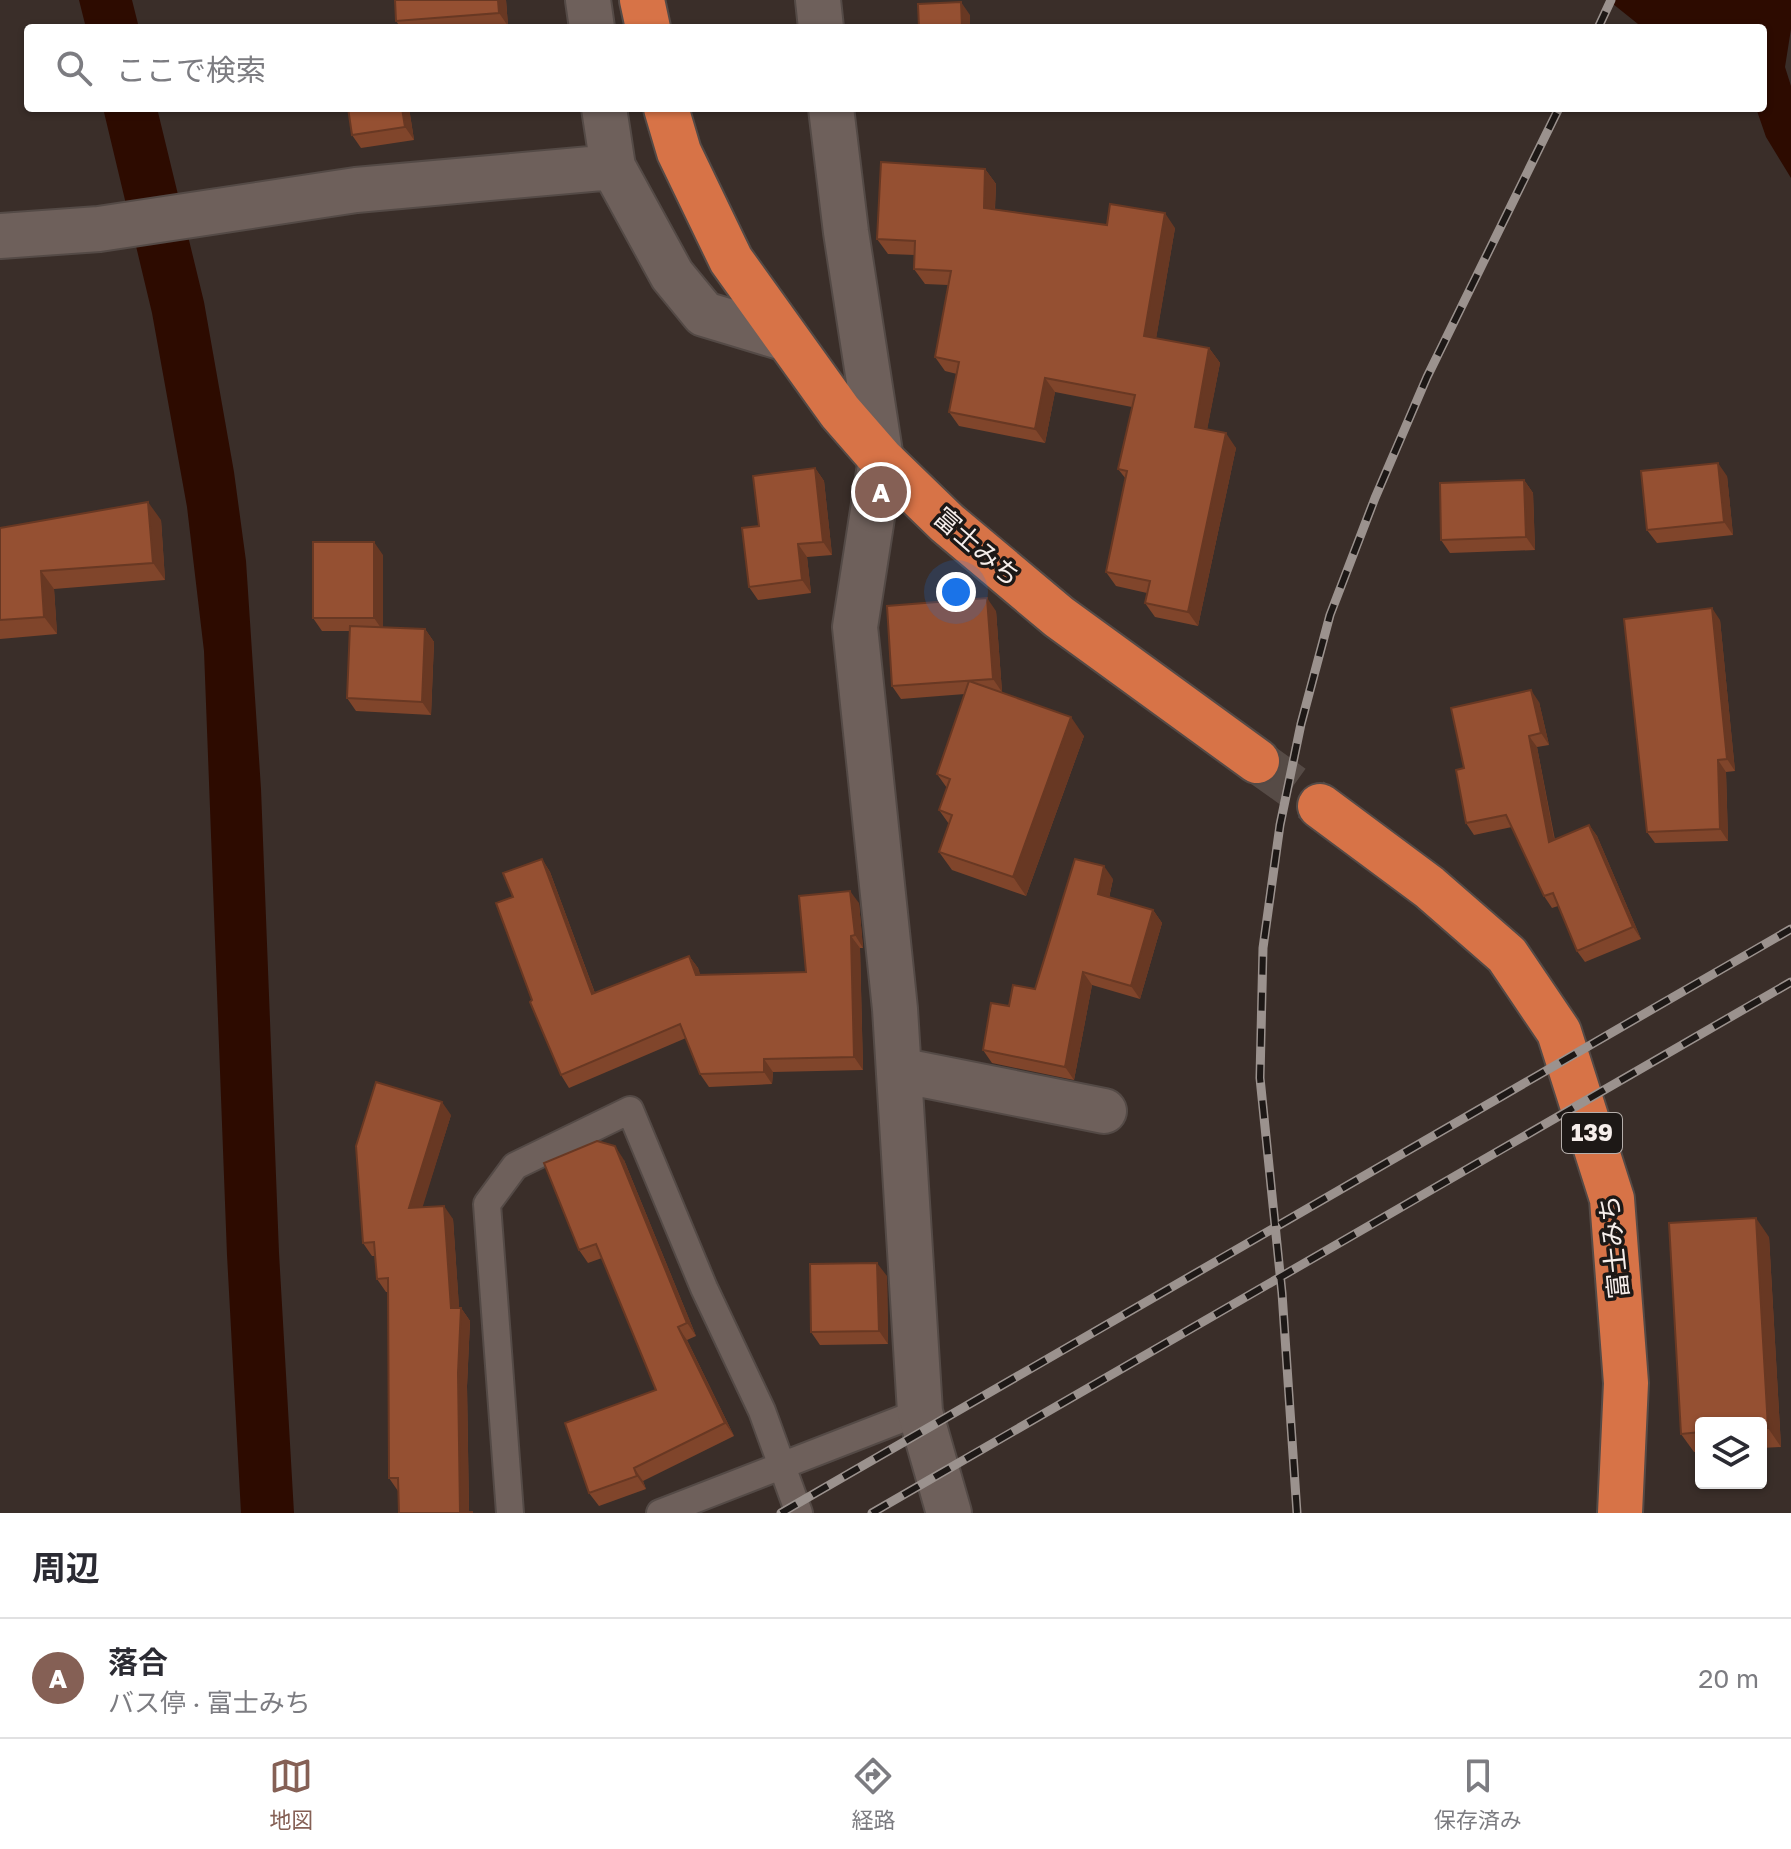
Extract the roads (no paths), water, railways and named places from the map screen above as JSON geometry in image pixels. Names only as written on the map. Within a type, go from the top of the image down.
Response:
[{"type":"highway","points":[[642,0],[647,24]]},
{"type":"highway","name":"富士みち","points":[[667,112],[679,152],[731,260],[840,412],[881,459],[947,523],[1059,617],[1257,761]]},
{"type":"highway","name":"富士みち","points":[[1320,806],[1429,887],[1507,955],[1559,1032],[1612,1199],[1626,1383],[1620,1513]]},
{"type":"street","points":[[588,0],[591,24]]},
{"type":"street","points":[[818,0],[821,24]]},
{"type":"street","points":[[605,112],[613,167],[672,275],[704,314],[787,339]]},
{"type":"street","points":[[831,112],[846,232],[881,459],[855,627],[895,1009],[920,1412],[949,1513]]},
{"type":"street","points":[[0,236],[99,229],[356,190],[613,167]]},
{"type":"street","points":[[899,1070],[1104,1111]]},
{"type":"lane","points":[[510,1513],[487,1204],[515,1166],[630,1110],[704,1288],[762,1411],[799,1513]]},
{"type":"lane","points":[[660,1513],[920,1412]]},
{"type":"tunnel","points":[[1257,761],[1320,806]]},
{"type":"railway","points":[[1600,24],[1611,0]]},
{"type":"railway","points":[[1297,1513],[1282,1293],[1260,1078],[1263,948],[1280,825],[1301,724],[1330,615],[1375,498],[1427,377],[1557,112]]},
{"type":"railway","points":[[781,1513],[1791,929]]},
{"type":"railway","points":[[872,1513],[1791,982]]},
{"type":"place","name":"落合","points":[[881,492]]}]
